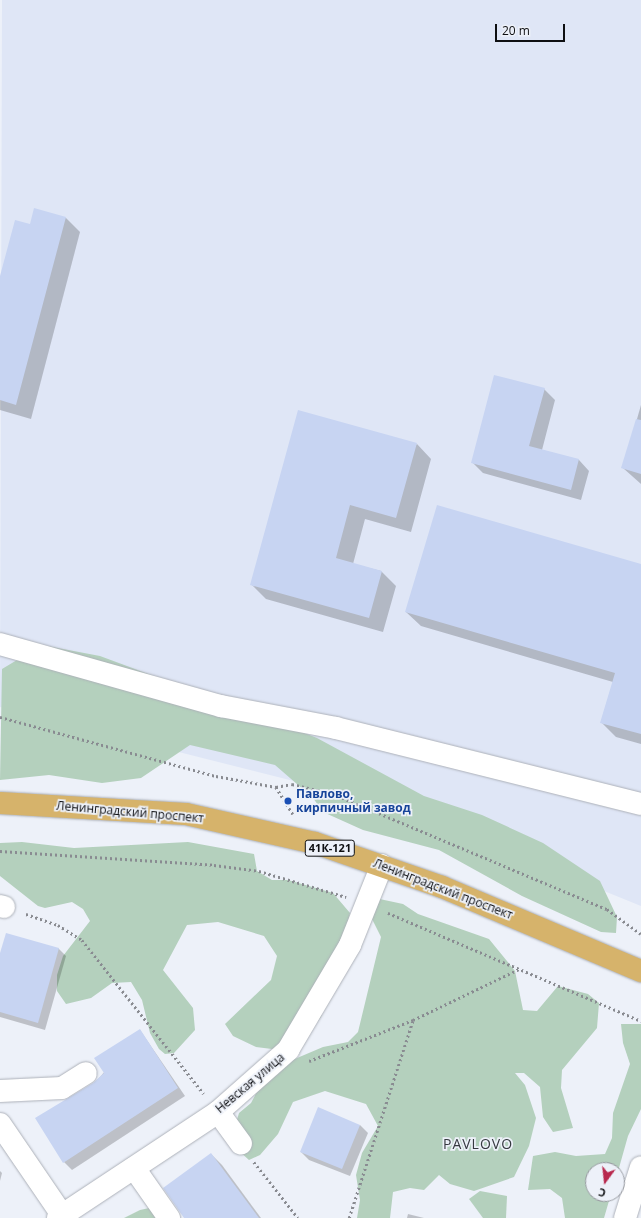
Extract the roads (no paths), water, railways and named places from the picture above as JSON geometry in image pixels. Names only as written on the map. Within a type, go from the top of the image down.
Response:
[{"type":"main road","name":"Ленинградский проспект","points":[[0,803],[186,814],[301,839],[382,864],[641,971]]},
{"type":"street","points":[[0,644],[221,706],[336,728],[641,804]]},
{"type":"street","name":"Невская улица","points":[[60,1217],[218,1112],[272,1067],[288,1050],[330,983],[368,905],[382,864]]},
{"type":"street","points":[[0,1091],[62,1088],[86,1073]]},
{"type":"street","points":[[218,1112],[241,1144]]},
{"type":"street","points":[[0,1124],[60,1217]]},
{"type":"street","points":[[625,1218],[641,1167]]},
{"type":"street","points":[[134,1168],[169,1218]]},
{"type":"place","name":"Павлово, кирпичный завод","points":[[288,801]]},
{"type":"district","name":"PAVLOVO","points":[[478,1144]]}]
